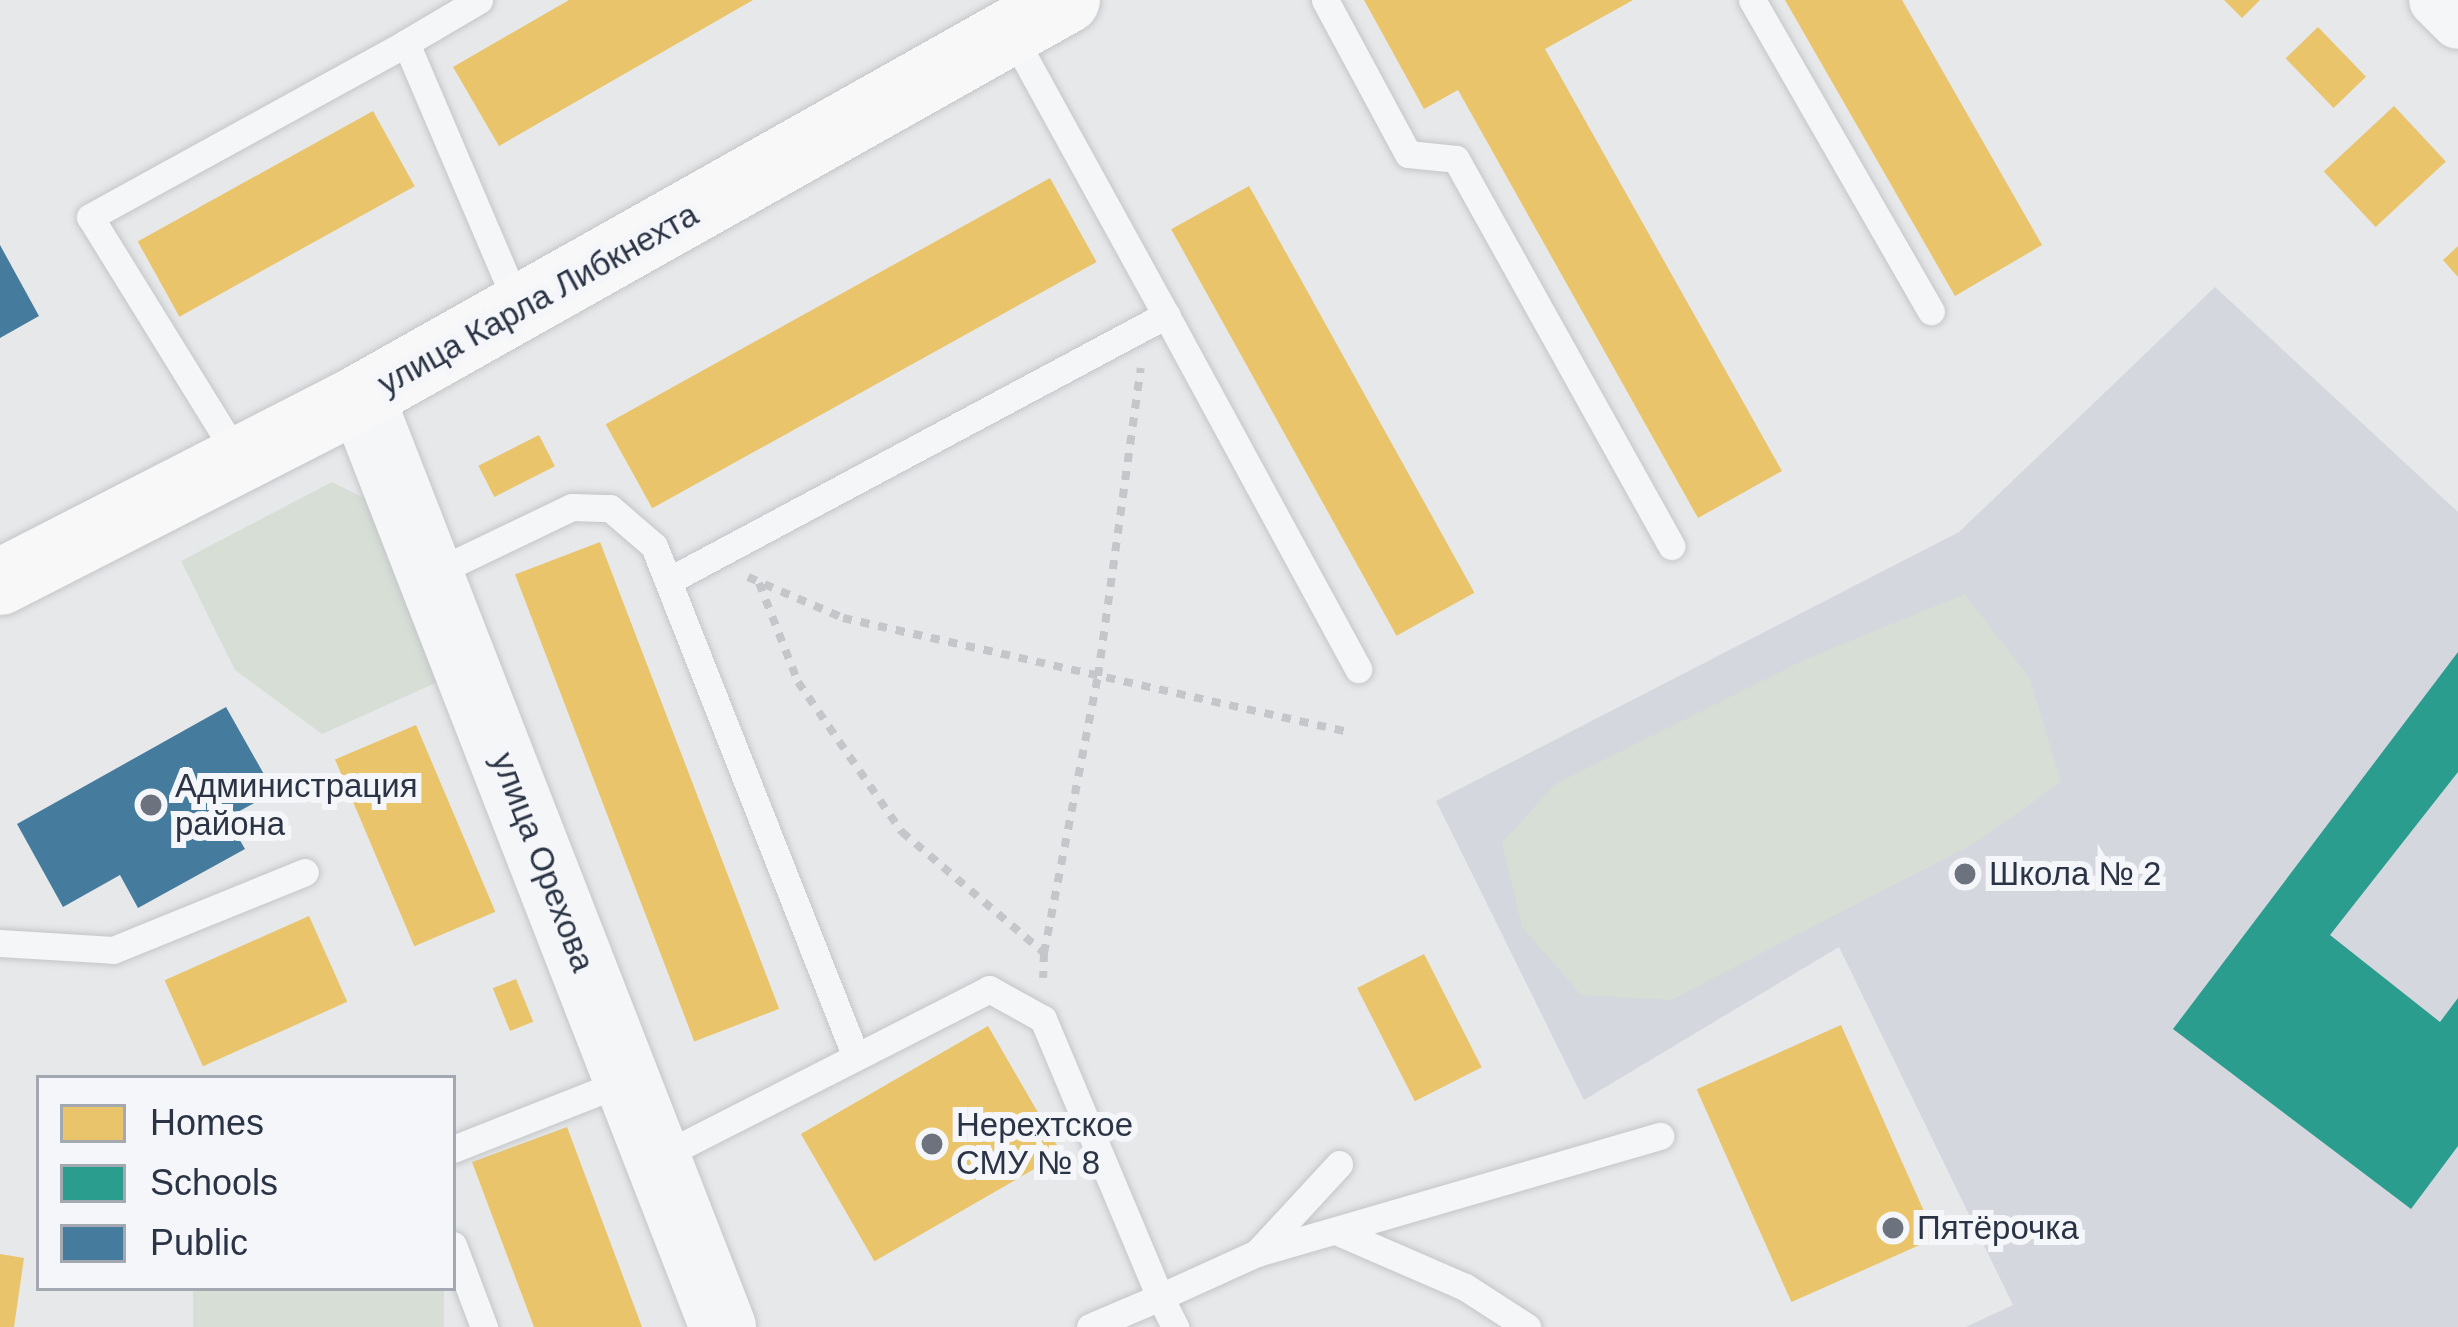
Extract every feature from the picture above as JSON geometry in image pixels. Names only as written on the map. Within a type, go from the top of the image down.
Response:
[{"type":"main road","name":"улица Карла Либкнехта","points":[[0,582],[362,397],[1067,0]]},
{"type":"street","points":[[2436,0],[2458,22]]},
{"type":"street","name":"улица Орехова","points":[[362,397],[723,1327]]},
{"type":"lane","points":[[240,459],[90,217],[479,0]]},
{"type":"lane","points":[[1325,0],[1408,154],[1456,160],[1671,546]]},
{"type":"lane","points":[[1752,0],[1931,311]]},
{"type":"lane","points":[[1010,31],[1156,321],[1358,669]]},
{"type":"lane","points":[[406,43],[520,310]]},
{"type":"lane","points":[[668,581],[1156,321]]},
{"type":"lane","points":[[432,574],[572,507],[610,508],[654,546],[856,1057]]},
{"type":"lane","points":[[0,943],[113,950],[305,872]]},
{"type":"lane","points":[[658,1158],[989,988],[1043,1019],[1175,1327]]},
{"type":"lane","points":[[456,1148],[628,1080]]},
{"type":"lane","points":[[1090,1327],[1257,1253],[1660,1136]]},
{"type":"lane","points":[[1257,1253],[1339,1163]]},
{"type":"lane","points":[[1336,1231],[1465,1287],[1527,1327]]},
{"type":"lane","points":[[456,1253],[484,1327]]},
{"type":"path","points":[[1043,1019],[1044,953],[1098,676],[1156,321]]},
{"type":"path","points":[[708,560],[843,618],[1344,731]]},
{"type":"path","points":[[759,581],[798,682],[902,832],[1044,953]]},
{"type":"shaded area","name":"Школа № 2","points":[[2215,287],[2458,512],[2458,1327],[1966,1327],[2013,1305],[1839,947],[1584,1100],[1436,801],[1959,532]]},
{"type":"shaded area","points":[[332,482],[376,504],[442,680],[322,734],[235,670],[181,561]]},
{"type":"shaded area","points":[[1965,594],[2030,679],[2061,782],[1975,843],[1671,1000],[1581,995],[1522,927],[1502,843],[1555,784],[1808,658]]},
{"type":"shaded area","points":[[193,1291],[444,1291],[444,1327],[193,1327]]},
{"type":"building: Homes","points":[[569,0],[753,0],[499,146],[453,67]]},
{"type":"building: Homes","points":[[1364,0],[1633,0],[1545,49],[1782,471],[1698,518],[1458,90],[1424,109]]},
{"type":"building: Homes","points":[[1785,0],[1902,0],[2042,245],[1955,296]]},
{"type":"building: Homes","points":[[2224,0],[2260,0],[2242,18]]},
{"type":"building: Homes","points":[[2318,27],[2366,77],[2334,108],[2286,58]]},
{"type":"building: Homes","points":[[2394,106],[2446,162],[2376,227],[2324,171]]},
{"type":"building: Homes","points":[[373,111],[415,186],[179,317],[138,241]]},
{"type":"building: Homes","points":[[1050,178],[1097,262],[652,508],[606,424]]},
{"type":"building: Homes","points":[[1249,186],[1474,593],[1397,636],[1171,229]]},
{"type":"building: Homes","points":[[2458,246],[2458,277],[2443,260]]},
{"type":"building: Homes","points":[[539,435],[555,466],[494,497],[478,466]]},
{"type":"building: Homes","points":[[600,542],[779,1009],[694,1041],[515,575]]},
{"type":"building: Homes","points":[[416,725],[495,912],[414,946],[335,759]]},
{"type":"building: Homes","points":[[309,916],[347,1002],[203,1066],[165,980]]},
{"type":"building: Homes","points":[[1424,954],[1482,1067],[1415,1101],[1357,988]]},
{"type":"building: Homes","points":[[516,979],[533,1022],[510,1031],[493,988]]},
{"type":"building: Homes","points":[[1841,1025],[1936,1238],[1791,1302],[1697,1089]]},
{"type":"building: Homes","name":"Нерехтское СМУ № 8","points":[[988,1026],[1062,1153],[874,1261],[801,1134]]},
{"type":"building: Homes","points":[[567,1127],[642,1327],[534,1327],[472,1162]]},
{"type":"building: Homes","points":[[0,1254],[24,1258],[14,1327],[0,1327]]},
{"type":"building: Schools","points":[[2458,652],[2458,772],[2330,935],[2440,1022],[2458,998],[2458,1146],[2411,1209],[2173,1029]]},
{"type":"building: Public","points":[[0,245],[39,316],[0,338]]},
{"type":"building: Public","name":"Администрация района","points":[[226,707],[274,792],[227,818],[245,849],[138,908],[120,875],[63,907],[17,824]]},
{"type":"place","name":"Администрация района","points":[[151,805]]},
{"type":"place","name":"Школа № 2","points":[[1965,874]]},
{"type":"place","name":"Нерехтское СМУ № 8","points":[[932,1144]]},
{"type":"place","name":"Пятёрочка","points":[[1893,1228]]}]
